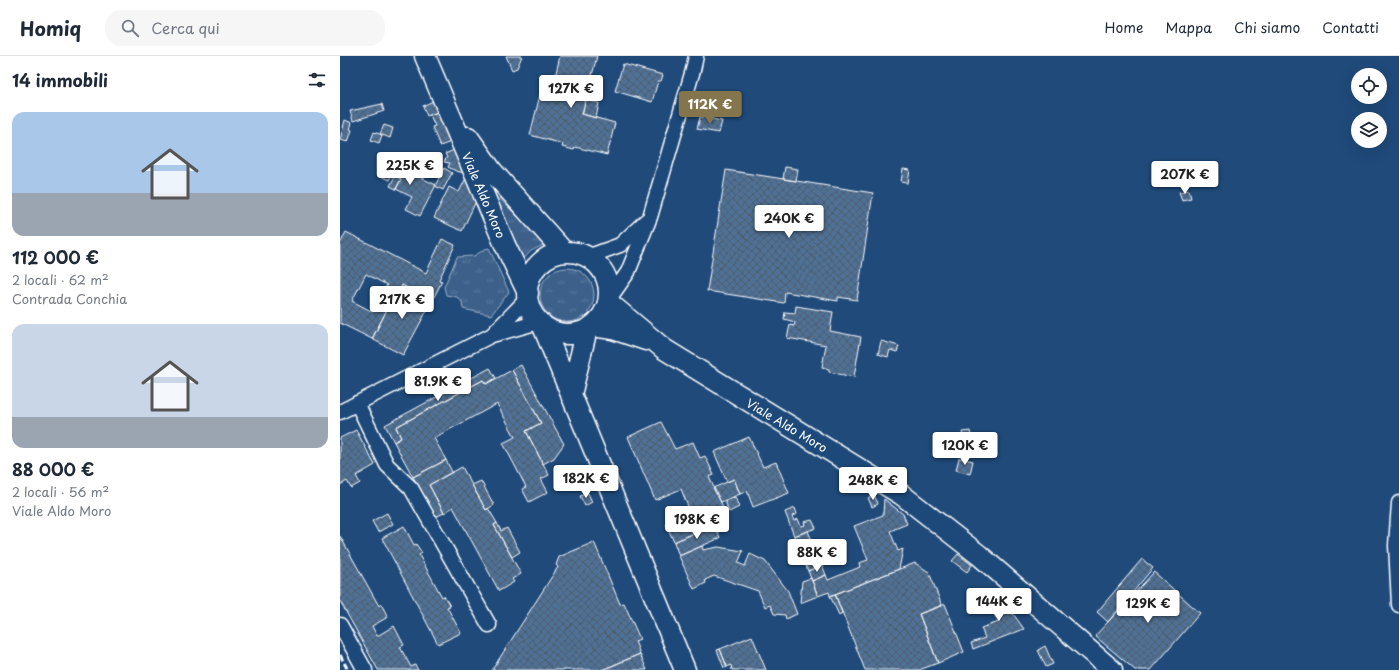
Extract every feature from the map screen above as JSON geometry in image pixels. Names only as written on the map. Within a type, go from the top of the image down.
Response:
[{"type":"main road","name":"Viale Aldo Moro","points":[[425,56],[528,296]]},
{"type":"main road","name":"Viale Aldo Moro","points":[[442,96],[492,170],[564,252]]},
{"type":"main road","points":[[564,252],[575,253],[586,257],[597,264],[604,274],[608,287],[608,301],[605,312],[597,322],[589,328],[576,333],[564,334],[552,331],[540,323],[533,315],[529,305],[528,282],[533,271],[541,262],[552,255],[564,252]]},
{"type":"main road","name":"Viale Aldo Moro","points":[[608,301],[664,349]]},
{"type":"main road","points":[[540,323],[571,395],[616,508],[685,670]]},
{"type":"main road","name":"Viale Aldo Moro","points":[[589,328],[613,329],[640,337],[664,349],[902,495],[979,555],[1112,670]]},
{"type":"main road","points":[[571,395],[589,328]]},
{"type":"street","points":[[608,301],[628,272],[650,217],[696,56]]},
{"type":"street","points":[[586,257],[620,245],[650,217]]},
{"type":"street","points":[[492,335],[528,296]]},
{"type":"street","points":[[340,412],[492,335],[540,323]]},
{"type":"street","points":[[357,403],[387,465],[411,488],[489,625]]},
{"type":"street","points":[[1399,503],[1396,545],[1399,604]]},
{"type":"street","points":[[340,625],[365,670]]},
{"type":"green space","points":[[486,176],[502,201],[545,244],[531,251],[520,263]]},
{"type":"green space","points":[[489,248],[509,292],[491,315],[463,309],[462,302],[457,297],[446,295],[444,287],[457,257],[474,256]]},
{"type":"green space","points":[[562,268],[572,268],[582,272],[590,280],[594,290],[594,300],[590,310],[582,318],[572,322],[562,322],[552,318],[544,310],[540,300],[540,290],[544,280],[552,272]]},
{"type":"building","points":[[506,56],[522,56],[517,68],[512,70]]},
{"type":"building","points":[[560,56],[597,56],[582,114],[615,123],[607,155],[575,147],[574,150],[562,147],[563,144],[530,135],[545,75],[555,77]]},
{"type":"building","points":[[623,64],[663,75],[661,81],[658,81],[652,102],[615,91]]},
{"type":"building","points":[[586,100],[599,103],[596,118],[582,114]]},
{"type":"building","points":[[433,101],[438,112],[427,116],[423,106]]},
{"type":"building","points":[[382,104],[384,111],[353,121],[350,111]]},
{"type":"building","points":[[438,112],[451,142],[440,146],[432,127],[435,126],[430,115]]},
{"type":"building","points":[[700,117],[722,121],[719,133],[697,129]]},
{"type":"building","points":[[345,120],[352,123],[350,129],[352,130],[348,142],[340,140]]},
{"type":"building","points":[[384,125],[393,128],[390,138],[380,134]]},
{"type":"building","points":[[374,132],[382,135],[379,143],[371,140]]},
{"type":"building","points":[[454,150],[464,173],[448,167],[450,163],[444,162],[447,157],[445,154]]},
{"type":"building","points":[[385,160],[436,185],[420,216],[406,209],[412,197],[396,189],[401,179],[392,175],[389,180],[378,175]]},
{"type":"building","points":[[785,167],[798,169],[796,181],[783,179]]},
{"type":"building","points":[[444,168],[452,173],[443,190],[435,186]]},
{"type":"building","points":[[903,169],[910,170],[908,183],[901,182]]},
{"type":"building","points":[[726,170],[873,193],[857,300],[838,297],[838,301],[785,292],[784,303],[707,291]]},
{"type":"building","points":[[395,176],[401,179],[396,189],[390,186]]},
{"type":"building","points":[[466,178],[476,201],[462,231],[434,218],[449,187],[459,192]]},
{"type":"building","points":[[1189,190],[1191,198],[1182,200],[1179,192]]},
{"type":"building","points":[[346,232],[426,273],[442,239],[455,245],[439,280],[442,281],[432,301],[402,285],[400,291],[397,290],[372,339],[340,323],[340,244]],"holes":[[[366,274],[387,285],[373,312],[352,301]]]},
{"type":"building","points":[[402,285],[432,301],[403,355],[372,339],[397,290],[400,291]]},
{"type":"building","points":[[796,306],[833,312],[830,331],[861,337],[854,377],[829,372],[829,369],[822,367],[826,345],[787,338],[790,325],[794,326],[795,322],[784,319],[785,312],[795,313]]},
{"type":"building","points":[[881,341],[899,346],[897,352],[890,350],[888,357],[878,354]]},
{"type":"building","points":[[521,365],[564,444],[554,458],[543,464],[526,431],[541,423],[512,370]]},
{"type":"building","points":[[490,368],[496,378],[486,384],[483,380],[396,427],[401,438],[394,442],[385,425]]},
{"type":"building","points":[[512,370],[541,423],[526,431],[549,475],[541,479],[548,492],[529,502],[522,489],[526,487],[503,443],[515,437],[497,404],[434,438],[446,460],[413,477],[394,442],[401,438],[396,427],[483,380],[486,384]]},
{"type":"building","points":[[661,422],[675,449],[693,442],[700,458],[705,456],[714,475],[709,477],[723,507],[712,511],[717,523],[674,542],[666,524],[691,514],[681,489],[655,500],[628,437]]},
{"type":"building","points":[[356,430],[375,465],[356,476],[360,483],[351,488],[347,481],[340,485],[340,438]]},
{"type":"building","points":[[970,431],[973,444],[965,446],[962,432]]},
{"type":"building","points":[[749,437],[763,467],[776,462],[789,493],[753,507],[747,491],[740,494],[734,479],[727,482],[714,452]]},
{"type":"building","points":[[959,458],[973,461],[970,474],[956,470]]},
{"type":"building","points":[[446,460],[452,472],[429,485],[444,513],[435,517],[413,477]]},
{"type":"building","points":[[462,467],[486,510],[488,508],[497,523],[494,525],[521,574],[512,579],[514,582],[499,591],[453,507],[444,513],[429,485]]},
{"type":"building","points":[[734,479],[740,494],[721,502],[713,488]]},
{"type":"building","points":[[481,481],[494,505],[486,510],[472,485]]},
{"type":"building","points":[[588,493],[592,502],[585,506],[580,496]]},
{"type":"building","points":[[874,495],[878,504],[872,507],[868,498]]},
{"type":"building","points":[[735,497],[739,507],[729,512],[725,501]]},
{"type":"building","points":[[884,499],[903,514],[907,524],[890,531],[898,551],[903,549],[899,569],[830,596],[829,592],[818,596],[812,581],[826,575],[828,580],[860,567],[859,563],[868,560],[854,526],[883,515]]},
{"type":"building","points":[[795,508],[797,514],[792,516],[794,521],[798,519],[801,526],[805,525],[804,522],[812,520],[816,528],[794,536],[785,512]]},
{"type":"building","points":[[387,513],[393,524],[378,532],[372,521]]},
{"type":"building","points":[[497,523],[501,531],[507,528],[520,552],[512,557],[494,525]]},
{"type":"building","points":[[715,524],[720,538],[679,556],[674,542]]},
{"type":"building","points":[[404,526],[414,545],[416,544],[422,553],[419,555],[442,597],[444,596],[450,606],[447,607],[461,633],[438,644],[382,538]]},
{"type":"building","points":[[808,531],[822,565],[808,571],[794,536]]},
{"type":"building","points":[[340,536],[379,606],[381,604],[388,617],[372,626],[377,636],[394,626],[404,645],[400,647],[411,667],[415,665],[418,670],[378,670],[340,601]]},
{"type":"building","points":[[594,542],[620,604],[624,603],[640,639],[635,641],[640,654],[602,670],[492,670],[558,567],[556,565],[559,557]]},
{"type":"building","points":[[702,546],[703,550],[718,547],[743,551],[738,563],[745,566],[750,554],[765,561],[788,591],[797,614],[786,619],[785,615],[774,614],[770,605],[765,607],[758,591],[714,576],[705,580],[706,583],[694,589],[679,556]]},
{"type":"building","points":[[958,554],[972,565],[967,572],[952,561]]},
{"type":"building","points":[[1142,559],[1153,568],[1108,622],[1097,612]]},
{"type":"building","points":[[915,563],[929,572],[942,606],[919,614],[938,663],[919,670],[865,670],[835,594]]},
{"type":"building","points":[[822,565],[826,575],[812,581],[808,571]]},
{"type":"building","points":[[1154,572],[1200,613],[1151,670],[1135,670],[1095,636]]},
{"type":"building","points":[[811,578],[818,596],[800,603],[802,581]]},
{"type":"building","points":[[1003,591],[1003,600],[1024,629],[973,649],[971,643],[985,638],[981,628],[999,622],[987,605],[996,592]]},
{"type":"building","points":[[835,594],[842,613],[839,615],[830,596]]},
{"type":"building","points":[[945,604],[964,652],[938,663],[919,614]]},
{"type":"building","points":[[752,636],[766,670],[732,670],[731,665],[727,667],[720,649]]},
{"type":"building","points":[[1045,646],[1053,664],[1046,667],[1038,650]]},
{"type":"building","points":[[720,649],[727,667],[724,668],[717,650]]},
{"type":"building","points":[[640,654],[647,670],[602,670]]},
{"type":"railway","points":[[340,655],[348,670]]}]
